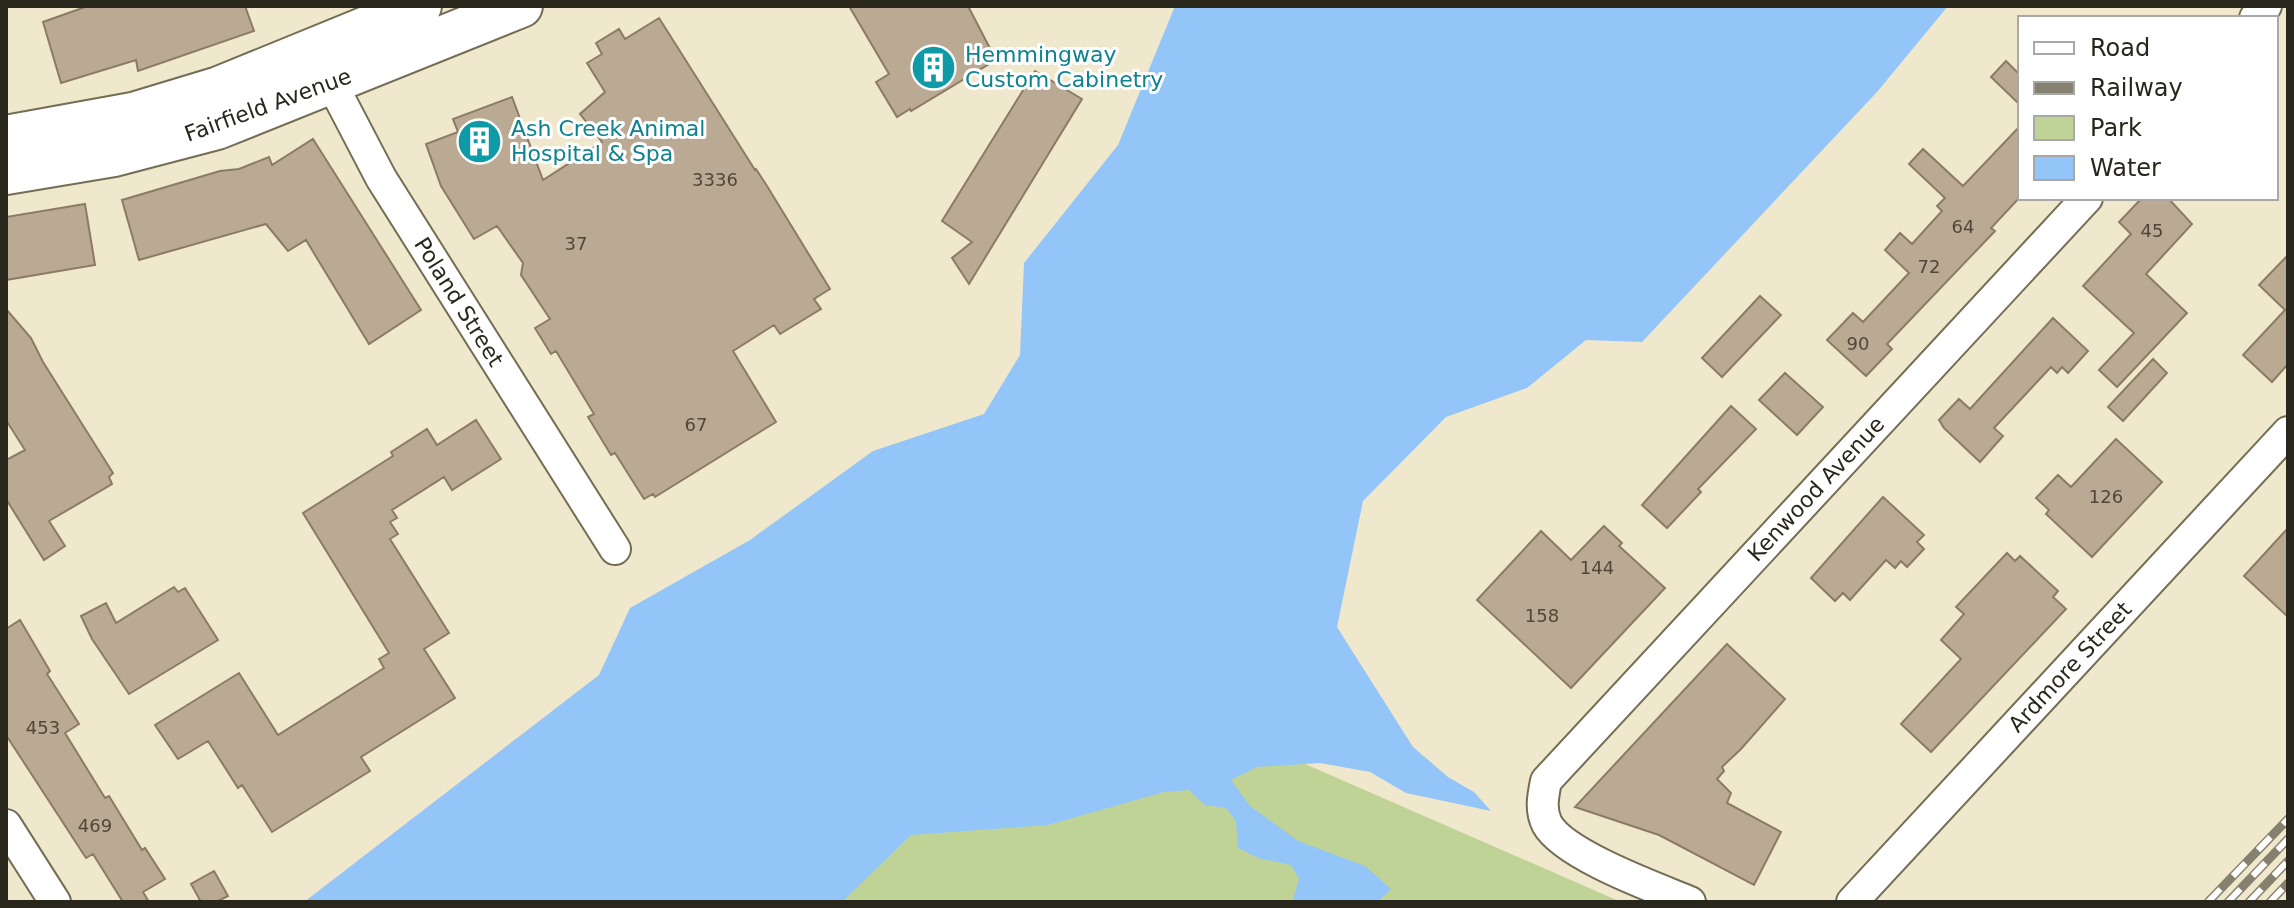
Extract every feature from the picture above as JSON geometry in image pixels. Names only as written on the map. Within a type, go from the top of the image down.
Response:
[{"type":"main road","name":"Fairfield Avenue","points":[[6,137],[73,144],[114,155],[217,128],[322,66],[423,15],[521,6]]},
{"type":"main road","name":"Fairfield Avenue","points":[[6,173],[73,144]]},
{"type":"street","name":"Poland Street","points":[[322,66],[381,178],[615,549]]},
{"type":"street","name":"Kenwood Avenue","points":[[1690,902],[1604,866],[1560,840],[1543,814],[1546,781],[2085,200]]},
{"type":"street","name":"Ardmore Street","points":[[1852,902],[2288,432]]},
{"type":"street","points":[[6,825],[55,902]]},
{"type":"green space","points":[[1193,715],[1621,902],[680,902]]},
{"type":"water","points":[[1175,6],[1948,6],[1877,92],[1642,342],[1586,340],[1527,388],[1446,417],[1363,501],[1337,627],[1413,747],[1448,777],[1474,792],[1491,811],[1406,793],[1370,772],[1320,763],[1257,767],[1231,780],[1250,806],[1298,841],[1365,866],[1391,889],[1377,902],[1292,902],[1299,879],[1291,865],[1258,858],[1238,848],[1236,821],[1226,808],[1205,805],[1189,790],[1164,792],[1048,825],[911,835],[842,902],[304,902],[599,675],[630,608],[750,540],[873,451],[984,414],[1020,355],[1024,263],[1118,145]]},
{"type":"building","points":[[88,6],[245,6],[254,31],[138,71],[136,60],[61,83],[43,22]]},
{"type":"building","name":"Hemmingway Custom Cabinetry","points":[[849,6],[968,6],[996,60],[897,117],[876,82],[889,74]]},
{"type":"building","points":[[659,18],[830,289],[814,299],[821,309],[780,334],[774,325],[733,351],[776,422],[655,497],[653,494],[644,499],[615,453],[611,455],[588,417],[594,414],[556,351],[551,354],[535,328],[550,319],[521,275],[523,263],[497,226],[474,239],[441,186],[426,144],[458,132],[453,119],[512,97],[543,180],[602,142],[580,114],[605,92],[587,63],[602,54],[596,43],[619,29],[625,39]]},
{"type":"building","points":[[2006,61],[2018,73],[2018,103],[1991,77]]},
{"type":"building","points":[[1035,71],[1082,99],[969,284],[952,258],[972,242],[942,221]]},
{"type":"building","points":[[2018,128],[2018,199],[1991,228],[1995,231],[1887,344],[1892,349],[1866,376],[1827,340],[1853,313],[1863,322],[1909,273],[1885,250],[1900,233],[1912,244],[1942,211],[1937,206],[1945,198],[1909,164],[1923,149],[1963,186]]},
{"type":"building","points":[[313,139],[421,310],[369,344],[306,240],[288,251],[266,224],[139,260],[122,200],[220,171],[239,169],[269,157],[272,165]]},
{"type":"building","points":[[2140,200],[2170,200],[2192,224],[2146,274],[2187,313],[2117,387],[2099,370],[2134,333],[2083,286],[2131,234],[2119,222]]},
{"type":"building","points":[[85,204],[95,265],[6,280],[6,217]]},
{"type":"building","points":[[2288,255],[2288,364],[2272,382],[2243,355],[2285,310],[2259,285]]},
{"type":"building","points":[[1760,296],[1781,315],[1722,377],[1702,358]]},
{"type":"building","points":[[6,309],[31,338],[113,473],[109,477],[112,484],[49,521],[65,546],[44,560],[6,499],[6,460],[25,450],[6,420]]},
{"type":"building","points":[[2053,318],[2088,351],[2068,373],[2062,367],[2057,373],[2051,367],[1994,428],[2003,436],[1980,462],[1939,420],[1959,399],[1970,409]]},
{"type":"building","points":[[2153,359],[2167,373],[2123,421],[2108,407]]},
{"type":"building","points":[[1785,373],[1823,407],[1797,435],[1759,400]]},
{"type":"building","points":[[1731,406],[1756,429],[1698,489],[1701,492],[1667,528],[1642,505]]},
{"type":"building","points":[[476,420],[501,459],[452,490],[444,477],[392,510],[397,518],[390,522],[398,534],[390,539],[449,633],[424,649],[455,698],[361,757],[370,771],[272,832],[242,785],[238,788],[208,741],[178,759],[155,725],[239,673],[278,735],[384,668],[379,659],[389,653],[303,513],[393,456],[391,452],[427,429],[437,445]]},
{"type":"building","points":[[2116,439],[2162,482],[2092,557],[2046,514],[2049,510],[2036,498],[2058,475],[2071,487]]},
{"type":"building","points":[[1883,497],[1924,535],[1917,542],[1924,549],[1907,567],[1901,561],[1895,568],[1886,560],[1850,600],[1843,593],[1835,601],[1811,578]]},
{"type":"building","points":[[1604,526],[1622,543],[1619,546],[1665,588],[1571,688],[1477,600],[1541,531],[1571,560]]},
{"type":"building","points":[[2288,528],[2288,617],[2244,576]]},
{"type":"building","points":[[2007,553],[2015,561],[2020,556],[2058,591],[2053,597],[2066,609],[1931,752],[1901,724],[1961,659],[1941,640],[1964,614],[1956,607]]},
{"type":"building","points":[[174,587],[178,592],[185,588],[218,640],[129,694],[92,639],[81,616],[106,603],[116,623]]},
{"type":"building","points":[[20,620],[50,671],[47,674],[79,724],[65,733],[105,798],[109,796],[142,850],[145,848],[165,879],[143,892],[149,902],[123,902],[93,854],[86,858],[6,735],[6,629]]},
{"type":"building","points":[[1727,644],[1785,699],[1722,767],[1724,771],[1717,779],[1731,793],[1727,803],[1781,832],[1754,885],[1659,835],[1575,807]]},
{"type":"building","points":[[214,871],[228,896],[216,902],[201,902],[191,884]]},
{"type":"railway","points":[[2208,902],[2288,819]]},
{"type":"railway","points":[[2228,902],[2288,839]]},
{"type":"railway","points":[[2249,902],[2288,861]]},
{"type":"railway","points":[[2270,902],[2288,883]]},
{"type":"place","name":"Hemmingway Custom Cabinetry","points":[[934,67]]},
{"type":"place","name":"Ash Creek Animal Hospital & Spa","points":[[480,141]]}]
